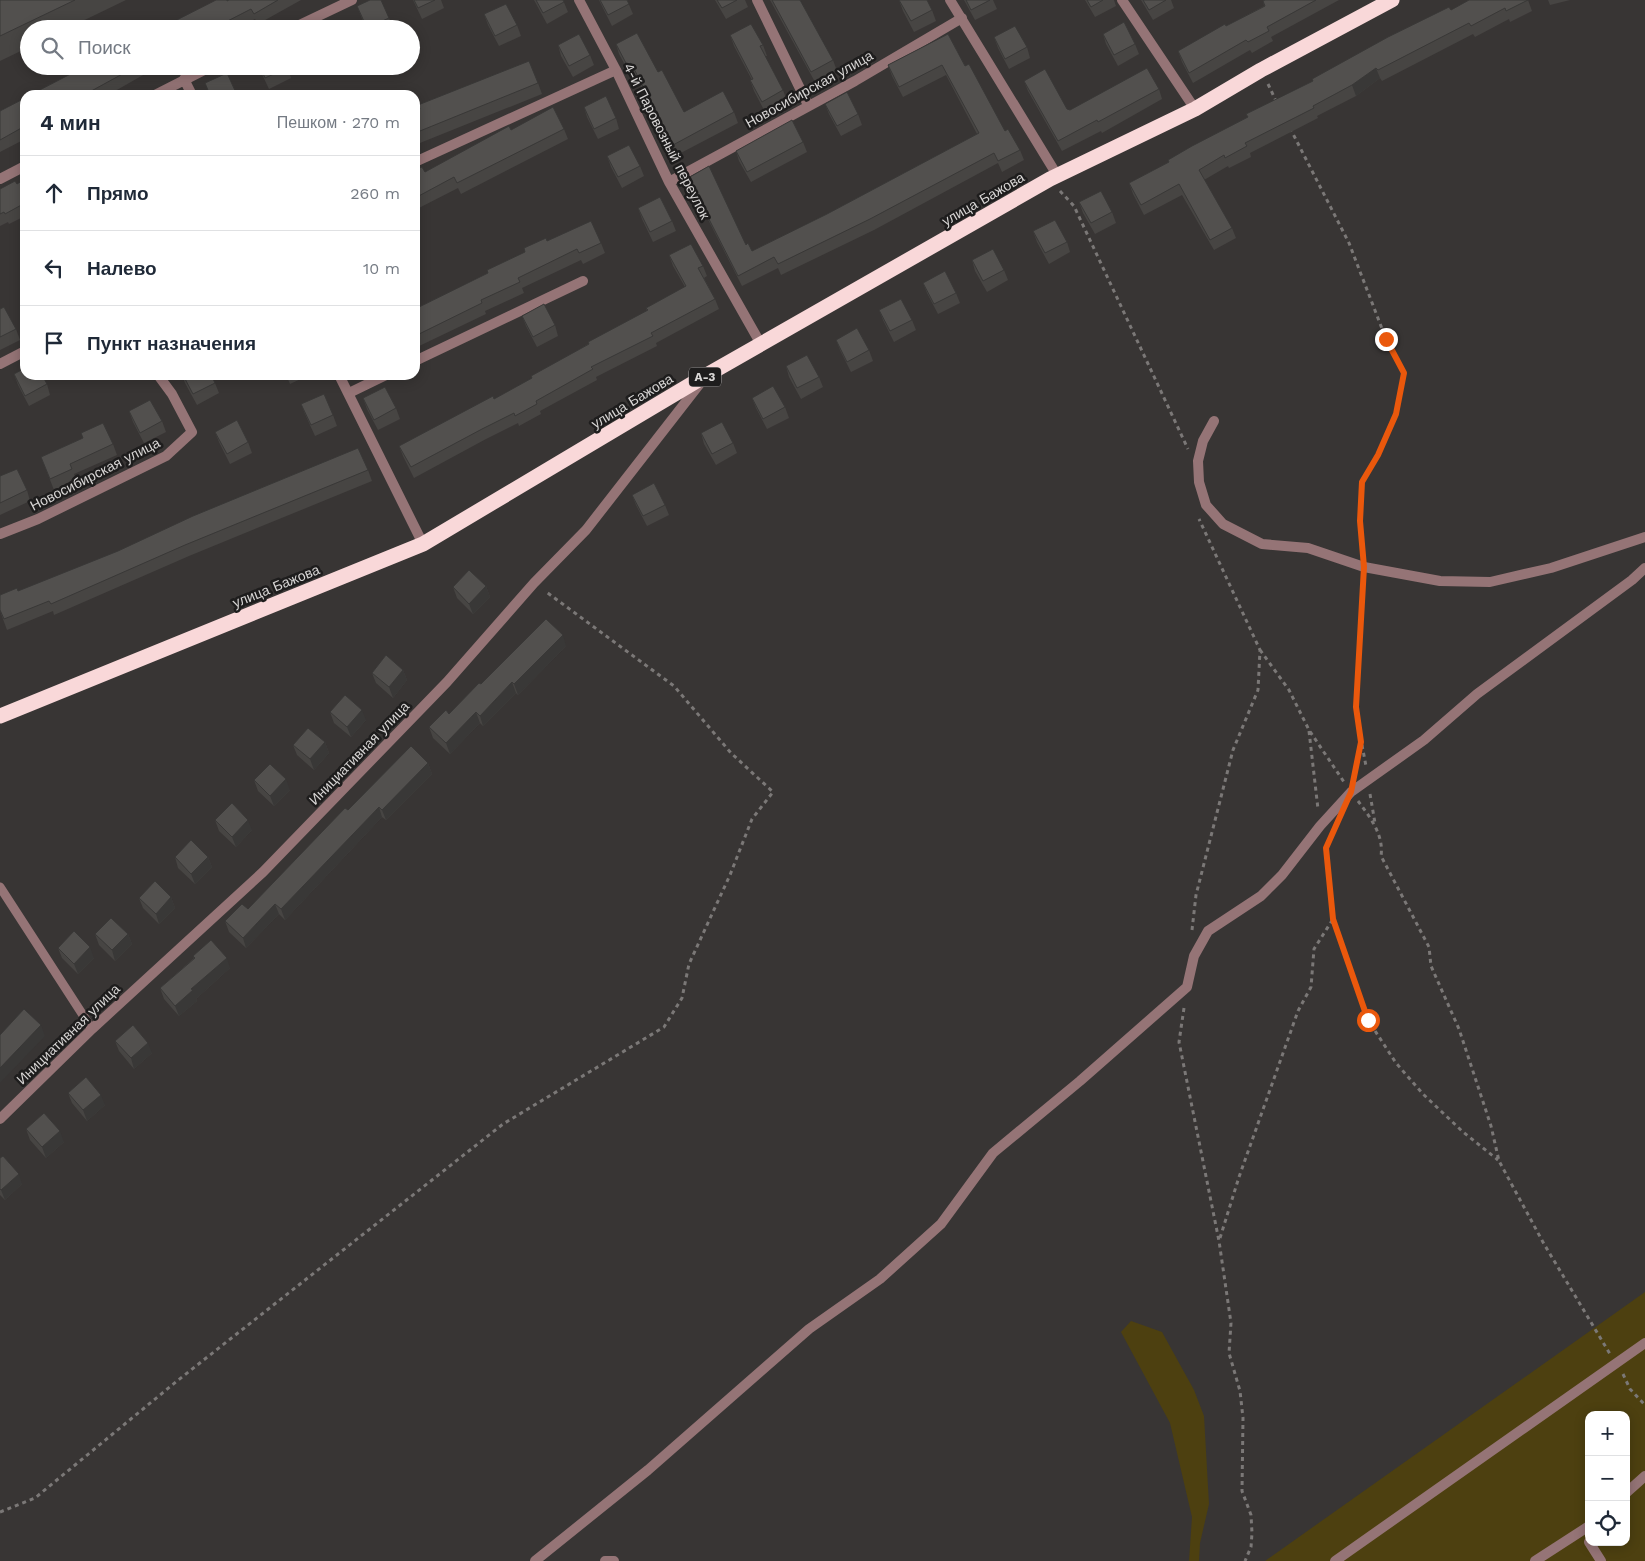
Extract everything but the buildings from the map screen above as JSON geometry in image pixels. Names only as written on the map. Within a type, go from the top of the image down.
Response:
[{"type":"highway","name":"улица Бажова","points":[[0,716],[423,544],[705,376],[762,346],[1054,177],[1195,109],[1261,70],[1392,0]]},
{"type":"street","points":[[310,20],[352,0]]},
{"type":"street","name":"4-й Паровозный переулок","points":[[579,0],[616,70],[669,182],[762,346]]},
{"type":"street","points":[[757,0],[808,105]]},
{"type":"street","points":[[950,0],[1054,177]]},
{"type":"street","points":[[1122,0],[1195,109]]},
{"type":"street","name":"Новосибирская улица","points":[[669,182],[855,81],[962,18]]},
{"type":"street","points":[[420,160],[616,70]]},
{"type":"street","points":[[164,90],[193,75]]},
{"type":"street","points":[[184,79],[190,90]]},
{"type":"street","points":[[0,179],[20,169]]},
{"type":"street","points":[[420,359],[583,281]]},
{"type":"street","points":[[0,364],[20,354]]},
{"type":"street","name":"Инициативная улица","points":[[0,1119],[92,1029],[263,872],[447,682],[534,583],[586,530],[705,376]]},
{"type":"street","name":"Новосибирская улица","points":[[0,534],[38,519],[166,456],[192,432],[172,394],[162,380]]},
{"type":"street","points":[[342,380],[423,544]]},
{"type":"street","points":[[349,393],[376,380]]},
{"type":"street","points":[[1214,421],[1201,448],[1198,461],[1199,482],[1206,505],[1223,524],[1262,544],[1308,548],[1364,567],[1440,581],[1490,582],[1551,568],[1645,538]]},
{"type":"street","points":[[535,1561],[648,1470],[809,1329],[880,1279],[941,1224],[966,1193],[993,1153],[1080,1081],[1187,987],[1194,956],[1208,931],[1262,896],[1351,792],[1424,740],[1476,694],[1632,580],[1645,568]]},
{"type":"street","points":[[1335,1561],[1645,1343]]},
{"type":"street","points":[[1630,1489],[1645,1476]]},
{"type":"street","points":[[1535,1561],[1585,1530]]},
{"type":"street","points":[[1592,1546],[1601,1561]]},
{"type":"street","points":[[605,1561],[614,1561]]},
{"type":"lane","points":[[0,887],[92,1029]]},
{"type":"path","points":[[1261,70],[1278,105]]},
{"type":"path","points":[[1287,122],[1349,243],[1386,339],[1404,373],[1396,414],[1378,455],[1362,482],[1360,521],[1364,567],[1356,707],[1361,742],[1351,792]]},
{"type":"path","points":[[1054,177],[1074,206],[1190,455]]},
{"type":"path","points":[[1195,510],[1260,650],[1289,690],[1309,730],[1351,792],[1375,823],[1382,846],[1381,856],[1429,947],[1431,966],[1459,1029],[1491,1126],[1499,1161],[1603,1345],[1617,1362],[1630,1389],[1645,1404]]},
{"type":"path","points":[[0,1512],[36,1498],[184,1375],[503,1124],[664,1027],[682,998],[689,964],[730,875],[752,820],[773,792],[731,753],[674,686],[534,583]]},
{"type":"path","points":[[1192,932],[1196,895],[1233,750],[1258,690],[1260,650]]},
{"type":"path","points":[[1309,730],[1320,826],[1326,848],[1333,919],[1368,1020],[1396,1063],[1423,1094],[1463,1132],[1499,1161]]},
{"type":"path","points":[[1326,848],[1333,832]]},
{"type":"path","points":[[1219,1240],[1239,1177],[1298,1011],[1311,987],[1314,949],[1333,919]]},
{"type":"path","points":[[1187,987],[1179,1042],[1219,1240],[1231,1324],[1230,1354],[1240,1391],[1243,1418],[1242,1491],[1251,1514],[1251,1547],[1245,1561]]},
{"type":"shaded area","points":[[1645,1292],[1645,1561],[1265,1561]]},
{"type":"shaded area","points":[[1131,1321],[1162,1332],[1194,1390],[1204,1416],[1209,1504],[1200,1543],[1199,1561],[1189,1561],[1192,1517],[1170,1423],[1121,1332]]},
{"type":"route","points":[[1368,1020],[1333,919],[1326,848],[1354,783],[1361,742],[1356,707],[1364,567],[1360,521],[1362,482],[1378,455],[1396,414],[1404,373],[1386,339]]}]
